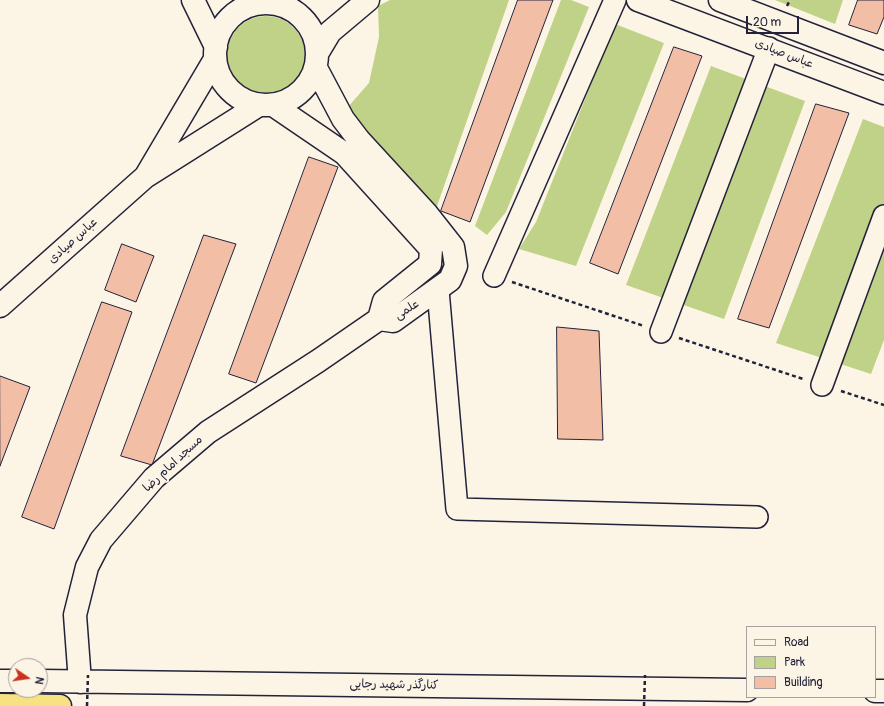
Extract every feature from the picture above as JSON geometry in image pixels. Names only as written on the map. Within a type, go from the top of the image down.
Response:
[{"type":"highway","points":[[0,705],[60,706]]},
{"type":"street","points":[[193,0],[216,53]]},
{"type":"street","points":[[266,105],[290,99],[304,89],[311,79],[317,60],[330,32],[368,0]]},
{"type":"street","points":[[494,276],[615,0]]},
{"type":"street","name":"عباس صیادی","points":[[638,0],[769,48],[884,93]]},
{"type":"street","points":[[720,0],[884,63]]},
{"type":"street","points":[[444,285],[456,266],[454,247],[427,214],[359,140],[343,119],[317,60],[314,36],[307,23],[296,12],[282,5],[263,1],[244,8],[230,18],[221,31],[216,53],[217,69],[226,86],[241,99],[266,105],[346,154],[431,249],[430,264],[444,285],[457,509],[758,517]]},
{"type":"street","points":[[661,332],[769,48]]},
{"type":"street","name":"عباس صیادی","points":[[145,177],[216,53]]},
{"type":"street","name":"عباس صیادی","points":[[0,306],[145,177],[266,105]]},
{"type":"street","points":[[822,385],[884,216]]},
{"type":"street","name":"علمی","points":[[430,264],[384,301],[379,319],[393,321],[444,285]]},
{"type":"street","name":"مسجد امام رضا","points":[[84,678],[75,615],[87,568],[101,540],[154,478],[208,432],[318,361],[379,319]]},
{"type":"street","name":"کنارگذر شهید رجایی","points":[[48,680],[84,678],[746,690]]},
{"type":"path","points":[[644,706],[645,674]]},
{"type":"path","points":[[84,678],[87,706]]},
{"type":"green space","points":[[390,0],[509,0],[436,209],[364,146],[348,107],[369,83],[379,37],[378,6]]},
{"type":"green space","points":[[561,0],[571,0],[589,7],[506,212],[487,235],[475,226]]},
{"type":"green space","points":[[775,0],[843,0],[835,24]]},
{"type":"green space","points":[[266,16],[281,19],[293,28],[302,40],[305,55],[302,70],[293,82],[281,91],[266,94],[251,91],[239,82],[230,70],[227,55],[230,40],[239,28],[251,19]]},
{"type":"green space","points":[[615,24],[664,43],[576,266],[519,249],[536,222]]},
{"type":"green space","points":[[711,66],[805,101],[724,319],[626,285]]},
{"type":"green space","points":[[863,119],[884,127],[884,340],[871,374],[776,343]]},
{"type":"building","points":[[518,0],[553,0],[470,222],[441,211]]},
{"type":"building","points":[[858,0],[884,0],[884,17],[877,34],[849,25]]},
{"type":"building","points":[[674,47],[702,56],[618,274],[590,263]]},
{"type":"building","points":[[816,104],[849,113],[769,328],[738,319]]},
{"type":"building","points":[[309,157],[338,167],[256,383],[229,374]]},
{"type":"building","points":[[204,235],[236,244],[152,465],[121,456]]},
{"type":"building","points":[[122,244],[154,256],[136,302],[105,290]]},
{"type":"building","points":[[102,302],[132,312],[54,529],[22,517]]},
{"type":"building","points":[[557,327],[599,331],[603,440],[558,439]]},
{"type":"building","points":[[0,376],[30,387],[0,466]]}]
